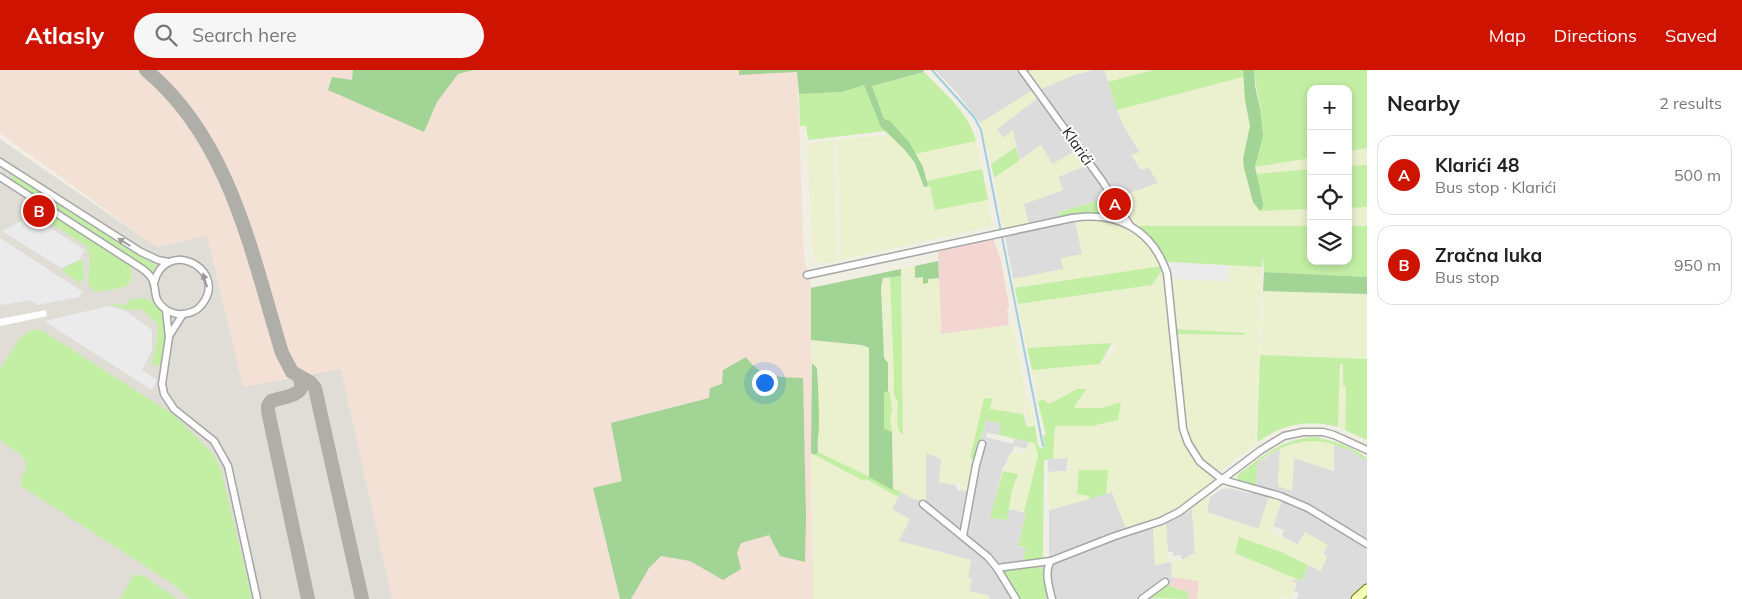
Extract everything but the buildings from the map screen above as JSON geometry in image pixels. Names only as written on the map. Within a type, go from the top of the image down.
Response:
[{"type":"street","name":"Klarići","points":[[1022,70],[1103,182],[1130,225]]},
{"type":"street","points":[[0,162],[141,252],[158,260],[168,262],[180,260],[192,262],[202,271],[206,278],[208,292],[204,302],[196,310],[183,314],[166,310],[156,300],[154,283],[150,276],[131,261],[0,177]]},
{"type":"street","points":[[808,275],[1072,218],[1094,216],[1114,219],[1130,225],[1153,244],[1167,272],[1181,419],[1185,436],[1200,462],[1223,480],[1280,496],[1308,508],[1367,544]]},
{"type":"street","points":[[154,283],[160,270],[168,262]]},
{"type":"street","points":[[166,310],[169,337],[162,384],[164,394],[174,410],[214,441],[225,458],[258,599]]},
{"type":"street","points":[[169,337],[183,314]]},
{"type":"street","points":[[997,568],[1052,561],[1170,516],[1189,505],[1262,450],[1284,436],[1312,431],[1323,432],[1367,450]]},
{"type":"street","points":[[963,536],[976,465],[982,444]]},
{"type":"street","points":[[923,504],[988,557],[1016,599]]},
{"type":"street","points":[[1052,561],[1048,567],[1047,574],[1052,599]]},
{"type":"street","points":[[1142,599],[1165,582]]},
{"type":"street","points":[[1356,599],[1367,589]]},
{"type":"shaded area","points":[[0,70],[797,70],[804,256],[811,288],[813,599],[392,599],[341,369],[243,387],[207,237],[157,247],[0,133]]},
{"type":"shaded area","points":[[935,70],[1035,70],[1028,72],[1041,89],[1074,75],[1093,70],[1105,70],[1123,125],[1140,153],[1131,155],[1149,168],[1158,183],[1117,198],[1115,195],[1059,212],[1061,217],[1074,215],[1082,254],[1063,269],[1013,279],[1004,230],[1024,204],[1063,190],[1058,177],[1087,165],[1052,164],[1041,145],[1020,160],[1013,131],[1003,138],[996,129],[1038,97],[1033,90],[980,123],[957,93]]},
{"type":"shaded area","points":[[0,139],[157,247],[207,236],[243,387],[341,369],[392,599],[0,599]]},
{"type":"shaded area","points":[[31,216],[85,250],[79,260],[61,268],[2,231]]},
{"type":"shaded area","points":[[0,238],[83,292],[79,297],[37,305],[30,300],[3,305],[0,303]]},
{"type":"shaded area","points":[[993,238],[1001,261],[1009,306],[1007,310],[1009,325],[941,334],[938,252]]},
{"type":"shaded area","points":[[1168,262],[1230,266],[1228,281],[1172,279]]},
{"type":"shaded area","points":[[109,306],[126,311],[152,330],[152,350],[142,370],[157,380],[152,390],[44,321]]},
{"type":"shaded area","points":[[986,420],[1002,424],[999,435],[987,433],[986,437],[1013,444],[1015,438],[1029,442],[1026,449],[1014,446],[1012,453],[1010,453],[1002,471],[991,518],[1006,520],[1009,509],[1026,513],[1018,547],[1026,548],[1037,559],[1049,556],[1049,510],[1112,492],[1128,534],[1153,526],[1155,565],[1171,562],[1172,577],[1177,577],[1169,586],[1166,585],[1151,597],[1156,599],[989,599],[989,596],[969,591],[971,579],[968,578],[971,560],[899,541],[892,509],[901,492],[914,499],[926,452],[941,458],[959,492],[960,490],[969,491]]},
{"type":"shaded area","points":[[1334,444],[1341,448],[1349,449],[1367,461],[1367,599],[1297,599],[1299,593],[1294,591],[1297,584],[1293,582],[1294,579],[1302,581],[1308,565],[1320,571],[1327,557],[1305,532],[1298,545],[1282,536],[1284,530],[1273,526],[1281,501],[1269,497],[1259,529],[1207,512],[1210,497],[1222,489],[1228,488],[1253,494],[1256,487],[1257,463],[1280,449],[1278,486],[1292,490],[1294,458],[1334,471]]},
{"type":"shaded area","points":[[1068,458],[1066,471],[1048,472],[1048,459]]},
{"type":"shaded area","points":[[1192,509],[1195,553],[1182,560],[1181,555],[1173,556],[1173,552],[1168,552],[1166,524]]},
{"type":"shaded area","points":[[1177,577],[1199,581],[1197,599],[1187,599],[1189,592],[1169,586]]},
{"type":"green space","points":[[353,70],[474,70],[458,74],[437,102],[424,132],[328,90],[332,77],[352,80]]},
{"type":"green space","points":[[739,70],[923,70],[924,72],[872,86],[884,119],[890,121],[909,142],[923,167],[928,186],[924,187],[915,163],[904,149],[881,127],[864,85],[842,92],[799,94],[797,72],[739,75]]},
{"type":"green space","points":[[1035,70],[1093,70],[1074,75],[1041,89],[1027,72]]},
{"type":"green space","points":[[1105,70],[1153,70],[1108,82]]},
{"type":"green space","points":[[1153,70],[1243,70],[1243,77],[1117,110],[1108,82]]},
{"type":"green space","points":[[1243,70],[1254,70],[1260,109],[1263,135],[1255,167],[1263,203],[1260,211],[1253,202],[1244,168],[1243,159],[1250,126],[1245,100]]},
{"type":"green space","points":[[1254,70],[1367,70],[1367,148],[1352,150],[1352,85],[1307,85],[1307,159],[1255,167],[1260,146],[1261,124]]},
{"type":"green space","points":[[924,72],[962,112],[973,131],[976,141],[915,154],[893,124],[884,119],[872,86]]},
{"type":"green space","points":[[1243,77],[1250,126],[1243,159],[1248,188],[1260,211],[1307,209],[1307,226],[1136,226],[1117,198],[1158,183],[1149,168],[1141,170],[1131,155],[1140,152],[1123,125],[1117,110]]},
{"type":"green space","points":[[864,85],[881,126],[886,131],[808,140],[806,126],[800,126],[799,94],[842,92]]},
{"type":"green space","points":[[1033,90],[1039,97],[997,129],[1003,138],[1013,130],[1016,147],[991,164],[980,123]]},
{"type":"green space","points":[[891,135],[915,163],[924,186],[930,186],[935,210],[988,200],[992,226],[840,260],[838,139]]},
{"type":"green space","points":[[835,139],[837,261],[821,264],[813,256],[807,144]]},
{"type":"green space","points":[[976,141],[982,169],[926,181],[923,167],[915,154]]},
{"type":"green space","points":[[1041,145],[1052,164],[1077,150],[1087,164],[1058,177],[1063,190],[1024,204],[1029,224],[1004,230],[994,178]]},
{"type":"green space","points":[[1016,147],[1020,160],[994,178],[991,164]]},
{"type":"green space","points":[[1367,148],[1367,165],[1352,166],[1352,150]]},
{"type":"green space","points":[[1307,159],[1307,169],[1256,174],[1255,167]]},
{"type":"green space","points":[[1367,165],[1367,207],[1352,208],[1352,166]]},
{"type":"green space","points":[[982,169],[988,200],[935,210],[930,186],[928,186],[926,181]]},
{"type":"green space","points":[[1307,169],[1307,209],[1260,211],[1263,203],[1256,174]]},
{"type":"green space","points":[[13,175],[157,266],[153,272],[151,271],[11,179]]},
{"type":"green space","points":[[1110,197],[1116,208],[1115,212],[1111,215],[1089,214],[1060,218],[1059,212]]},
{"type":"green space","points":[[30,207],[41,214],[58,218],[128,263],[132,273],[129,283],[123,287],[102,291],[93,290],[90,287],[88,277],[90,259],[88,247],[29,209]]},
{"type":"green space","points":[[1367,207],[1367,226],[1352,226],[1352,208]]},
{"type":"green space","points":[[1097,219],[1119,223],[1130,229],[1146,242],[1157,255],[1162,266],[1015,288],[1013,279],[1063,269],[1061,258],[1082,254],[1075,220]]},
{"type":"green space","points":[[1136,226],[1307,226],[1307,265],[1352,265],[1352,226],[1367,226],[1367,277],[1264,272],[1263,255],[1262,267],[1168,262],[1155,242]]},
{"type":"green space","points":[[80,260],[83,261],[84,279],[80,283],[63,272],[63,269]]},
{"type":"green space","points":[[938,261],[939,278],[928,279],[928,283],[923,284],[923,277],[915,278],[915,266]]},
{"type":"green space","points":[[915,266],[915,278],[939,278],[941,334],[1013,325],[1027,400],[1023,414],[990,409],[983,398],[971,458],[976,459],[969,491],[960,490],[961,484],[956,482],[955,485],[939,482],[941,459],[926,453],[926,501],[914,499],[893,488],[893,439],[890,419],[892,410],[890,392],[888,391],[888,363],[884,359],[881,287],[883,278],[890,277],[893,390],[898,402],[903,434],[901,269]]},
{"type":"green space","points":[[1162,266],[1163,269],[1152,285],[1018,304],[1015,288]]},
{"type":"green space","points":[[1230,266],[1262,267],[1255,444],[1220,471],[1215,470],[1204,462],[1186,430],[1176,334],[1245,335],[1245,333],[1176,329],[1172,279],[1228,281]]},
{"type":"green space","points":[[901,269],[901,276],[883,278],[881,287],[884,358],[888,363],[888,391],[884,393],[884,429],[892,432],[893,490],[869,477],[869,348],[862,345],[811,340],[811,288]]},
{"type":"green space","points":[[1163,269],[1168,295],[1178,425],[1189,453],[1213,477],[1213,483],[1168,514],[1126,529],[1112,492],[1106,494],[1107,470],[1080,470],[1077,494],[1089,496],[1090,499],[1049,510],[1049,472],[1066,471],[1066,468],[1072,468],[1072,465],[1068,465],[1068,458],[1053,459],[1055,426],[1092,426],[1110,406],[1102,408],[1074,408],[1075,404],[1084,394],[1085,389],[1071,391],[1049,404],[1043,399],[1038,402],[1032,370],[1104,364],[1117,344],[1027,348],[1018,304],[1152,285]]},
{"type":"green space","points":[[1264,272],[1367,277],[1367,294],[1263,291]]},
{"type":"green space","points":[[901,276],[903,435],[897,425],[898,402],[894,390],[890,277]]},
{"type":"green space","points":[[1263,291],[1367,294],[1367,359],[1260,355]]},
{"type":"green space","points":[[142,298],[157,304],[166,322],[164,354],[157,366],[151,364],[156,348],[158,324],[141,309],[130,310],[111,305],[117,303],[121,306],[129,304],[128,300]]},
{"type":"green space","points":[[36,329],[46,333],[174,415],[214,455],[221,470],[252,599],[190,599],[170,582],[21,486],[26,466],[25,462],[20,454],[0,440],[0,370],[19,339]]},
{"type":"green space","points":[[1176,329],[1245,333],[1245,335],[1176,334]]},
{"type":"green space","points":[[811,340],[862,345],[869,348],[869,477],[818,452],[817,368],[812,363]]},
{"type":"green space","points":[[1112,343],[1100,364],[1032,370],[1027,348]]},
{"type":"green space","points":[[1260,355],[1367,359],[1367,440],[1345,430],[1346,387],[1343,386],[1343,364],[1340,364],[1338,427],[1306,423],[1286,427],[1258,442]]},
{"type":"green space","points":[[746,357],[758,370],[765,373],[778,377],[803,378],[805,562],[780,556],[769,535],[741,543],[737,553],[741,569],[723,580],[690,561],[661,556],[649,568],[631,599],[620,599],[593,488],[622,481],[611,423],[709,398],[710,388],[722,384],[723,370]]},
{"type":"green space","points":[[812,363],[817,368],[819,403],[818,452],[815,455],[811,453]]},
{"type":"green space","points":[[1340,364],[1343,364],[1343,386],[1346,386],[1345,430],[1338,427]]},
{"type":"green space","points":[[1077,389],[1086,389],[1075,408],[1102,408],[1121,402],[1118,420],[1092,426],[1055,426],[1053,459],[1044,460],[1043,558],[1022,562],[1026,548],[1018,546],[1026,513],[1024,512],[1038,456],[1035,443],[999,435],[1001,424],[986,420],[976,459],[970,458],[984,398],[992,399],[990,409],[1023,414],[1027,427],[1035,426],[1038,446],[1042,449],[1044,447],[1043,436],[1046,435],[1038,402],[1043,399],[1049,404]]},
{"type":"green space","points":[[890,392],[892,410],[890,419],[892,432],[884,430],[884,393]]},
{"type":"green space","points":[[1030,401],[1035,426],[1029,427],[1025,413]]},
{"type":"green space","points":[[1315,437],[1349,447],[1367,458],[1367,461],[1349,449],[1328,443],[1317,441],[1296,443],[1266,456],[1257,463],[1256,487],[1239,482],[1237,477],[1239,474],[1274,449],[1293,441]]},
{"type":"green space","points":[[1302,441],[1323,441],[1334,444],[1334,471],[1294,458],[1292,491],[1278,486],[1280,449]]},
{"type":"green space","points":[[1029,442],[1035,443],[1038,456],[1024,512],[1009,509],[1018,475],[1004,471],[1010,453],[1024,455]]},
{"type":"green space","points":[[818,452],[901,492],[898,497],[866,479],[864,481],[815,455]]},
{"type":"green space","points":[[811,453],[898,497],[892,509],[910,519],[899,541],[971,560],[968,578],[972,579],[969,591],[989,596],[989,599],[813,599]]},
{"type":"green space","points":[[1079,470],[1108,470],[1106,494],[1090,499],[1089,496],[1077,494]]},
{"type":"green space","points":[[1003,471],[1018,474],[1012,491],[1007,520],[990,518]]},
{"type":"green space","points":[[1209,496],[1207,512],[1258,529],[1269,497],[1282,501],[1271,532],[1298,545],[1305,532],[1328,545],[1323,554],[1327,557],[1320,571],[1281,552],[1239,537],[1235,553],[1295,577],[1293,582],[1297,583],[1291,596],[1278,599],[1197,599],[1199,581],[1172,577],[1171,562],[1182,560],[1195,553],[1192,509]]},
{"type":"green space","points":[[1166,524],[1168,562],[1155,565],[1153,529]]},
{"type":"green space","points":[[1239,537],[1281,552],[1308,565],[1302,581],[1235,553]]},
{"type":"green space","points":[[1041,566],[1047,599],[1019,599],[1004,574],[1006,570]]},
{"type":"green space","points":[[133,576],[144,576],[177,599],[120,599]]},
{"type":"green space","points":[[1166,585],[1189,592],[1187,599],[1151,598]]},
{"type":"pier","points":[[46,310],[47,316],[0,326],[0,319]]},
{"type":"waterway","points":[[932,70],[974,117],[981,130],[1043,446]]},
{"type":"taxiway","points":[[146,70],[175,98],[198,130],[218,164],[248,239],[282,353],[292,372],[310,382],[315,388],[362,599]]},
{"type":"taxiway","points":[[299,376],[301,388],[298,392],[271,401],[268,411],[308,599]]},
{"type":"place","name":"Klarići 48","points":[[1115,204]]},
{"type":"place","name":"Zračna luka","points":[[39,211]]}]
